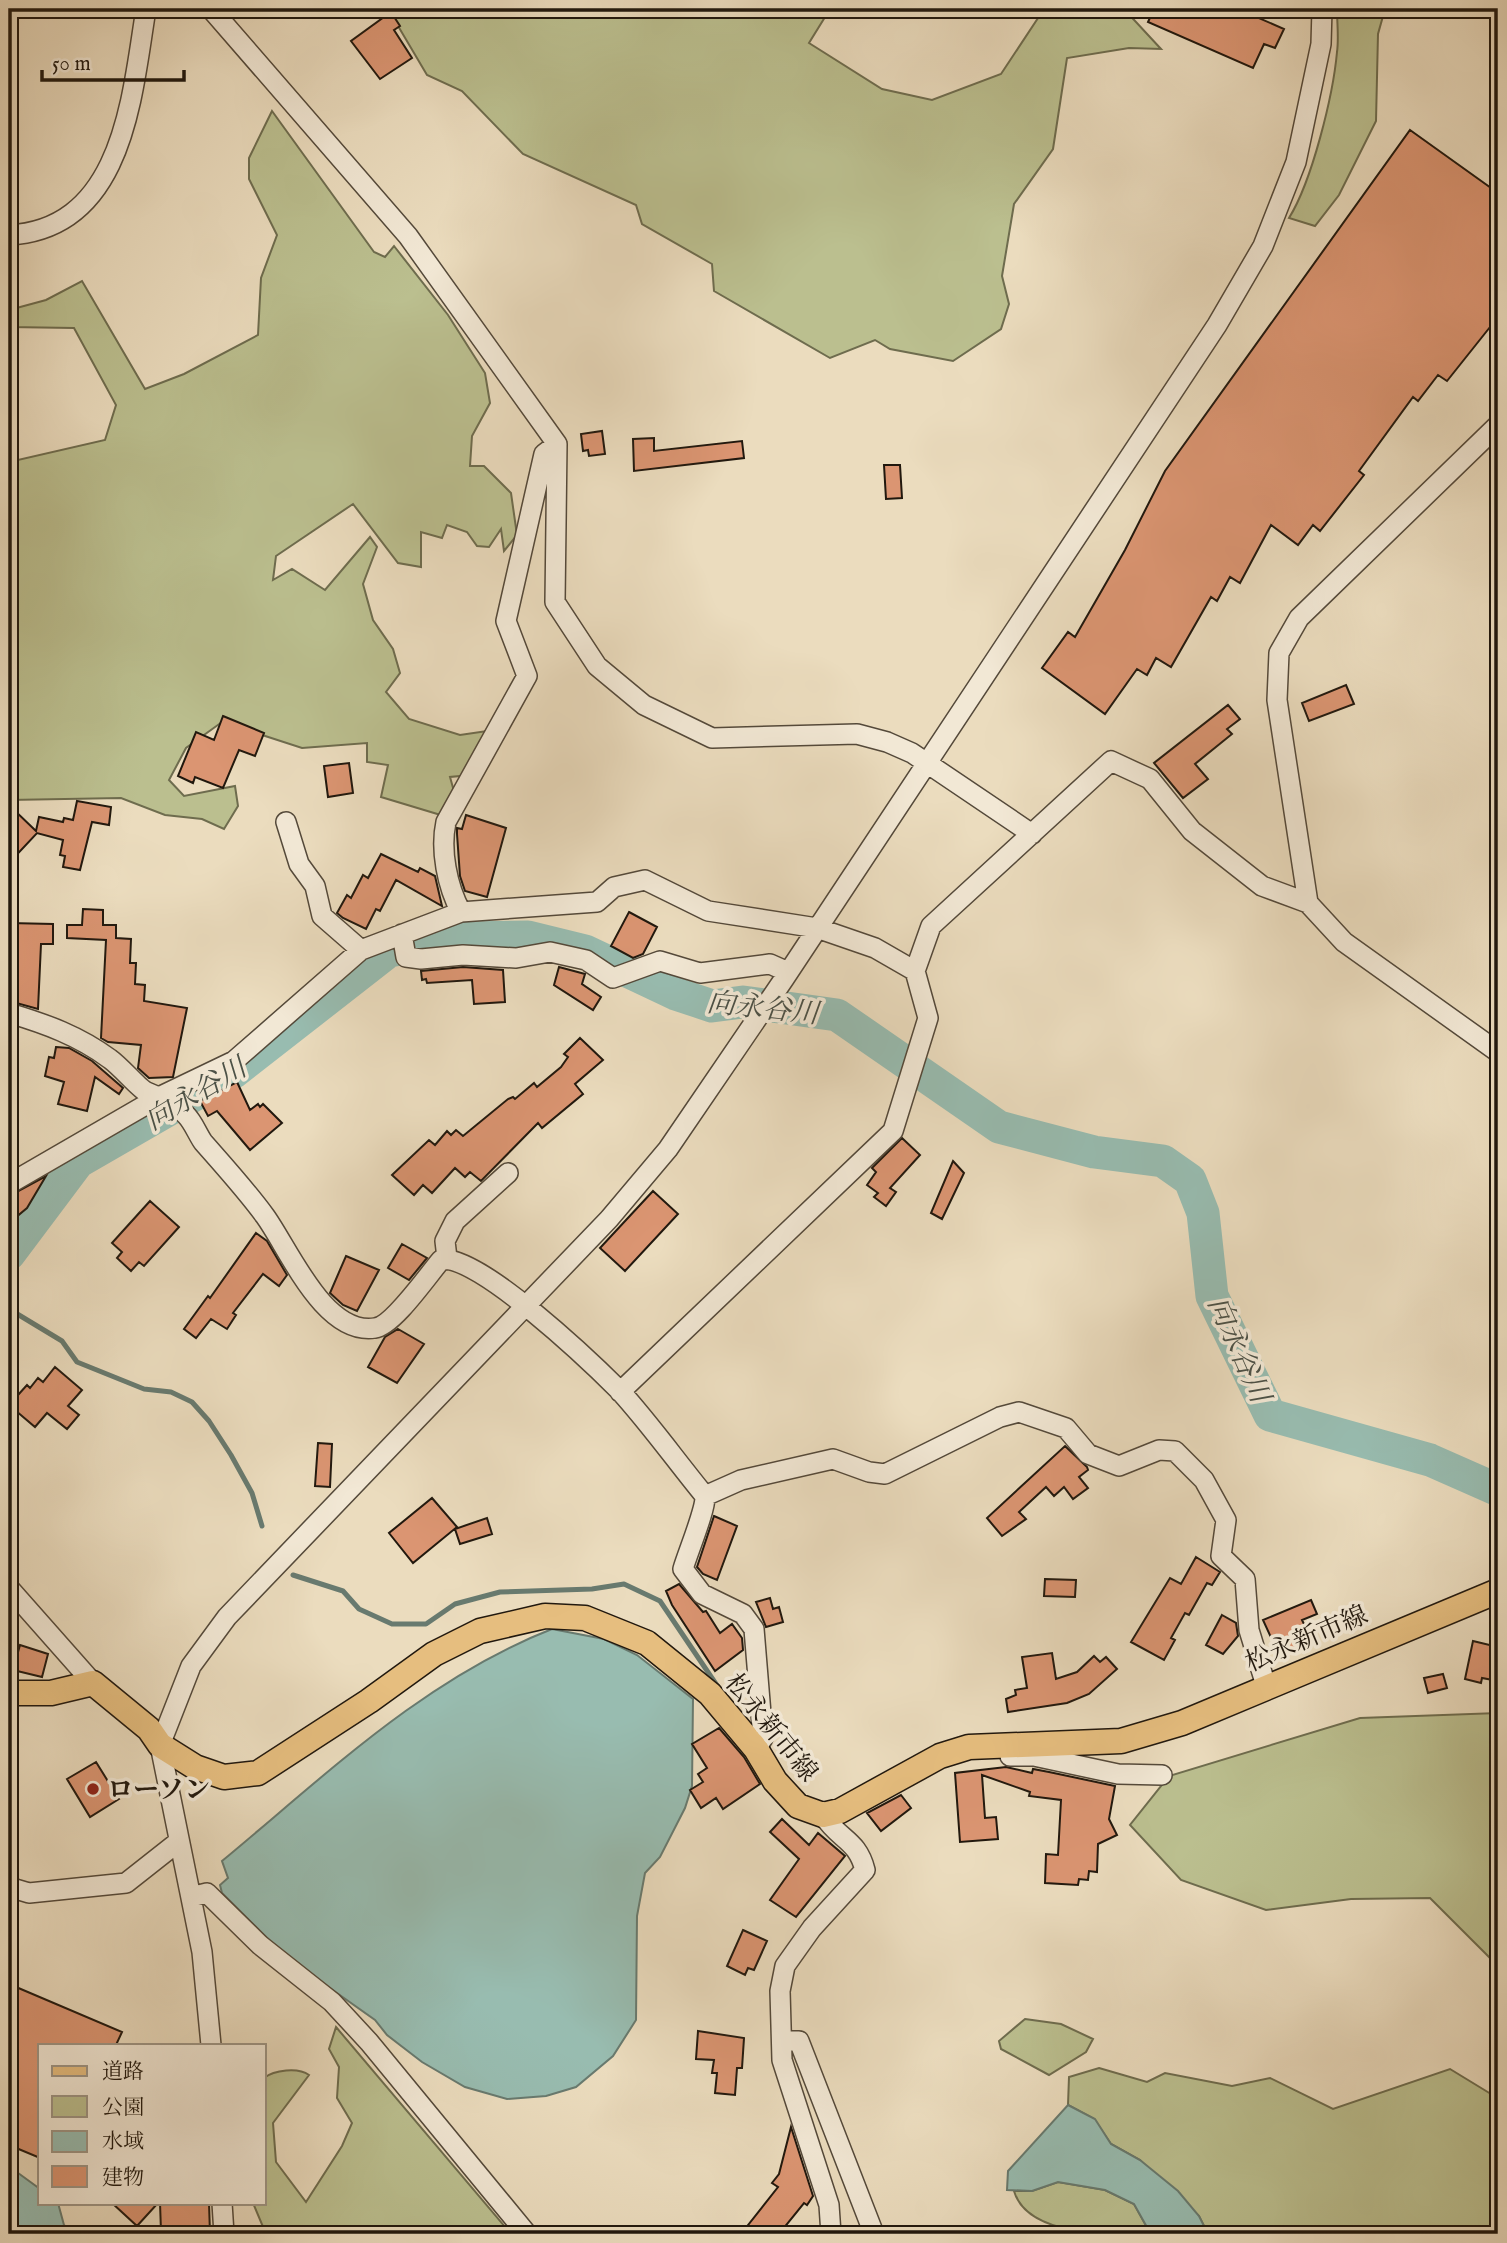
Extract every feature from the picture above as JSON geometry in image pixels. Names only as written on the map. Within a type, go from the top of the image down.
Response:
[{"type":"main road","name":"松永新市線","points":[[93,1683],[149,1729],[160,1745],[195,1767],[224,1777],[258,1773],[369,1702],[434,1654],[480,1631],[545,1616],[586,1618],[647,1643],[710,1694],[756,1749],[775,1781],[798,1805],[824,1815],[839,1811],[948,1754],[969,1747],[1121,1741],[1182,1723],[1498,1591]]},
{"type":"main road","points":[[9,1693],[51,1693],[93,1683]]},
{"type":"street","points":[[9,235],[29,234],[75,212],[112,166],[129,115],[146,9]]},
{"type":"street","points":[[211,9],[408,236],[557,444],[555,602],[597,666],[644,705],[712,738],[857,734],[887,742],[928,764],[1032,834]]},
{"type":"street","points":[[211,2044],[202,1952],[160,1745],[191,1666],[227,1617],[609,1219],[668,1149],[750,1029],[1217,325],[1263,246],[1296,162],[1321,44],[1322,9]]},
{"type":"street","points":[[1308,904],[1277,700],[1279,653],[1299,618],[1498,425]]},
{"type":"street","points":[[460,912],[442,842],[446,822],[527,676],[506,621],[544,454],[557,444]]},
{"type":"street","points":[[620,1392],[893,1131],[928,1018],[915,971],[931,926],[1111,761],[1150,779],[1192,831],[1262,886],[1308,904],[1344,942],[1498,1052]]},
{"type":"street","points":[[286,822],[299,864],[315,886],[322,916],[361,950]]},
{"type":"street","points":[[9,1184],[161,1096],[234,1061],[361,950],[460,912],[597,902],[614,887],[645,880],[708,911],[817,928],[875,948],[915,971]]},
{"type":"street","points":[[402,934],[406,957],[421,959],[463,954],[516,958],[550,952],[586,960],[613,978],[660,961],[700,973],[770,964],[786,976]]},
{"type":"street","points":[[9,1013],[59,1029],[91,1045],[128,1072],[142,1090],[161,1096],[186,1115],[200,1138],[265,1216],[318,1299],[333,1313],[355,1327],[377,1328],[390,1320],[441,1260],[453,1258],[483,1274],[525,1306],[620,1392],[705,1496],[705,1504],[683,1569],[702,1594],[743,1614],[754,1629],[763,1738],[756,1749]]},
{"type":"street","points":[[447,1258],[445,1241],[456,1221],[508,1172]]},
{"type":"street","points":[[705,1496],[741,1480],[833,1459],[869,1472],[885,1474],[1000,1417],[1019,1412],[1066,1428],[1088,1454],[1119,1466],[1159,1450],[1175,1451],[1204,1480],[1226,1520],[1221,1556],[1245,1578],[1249,1630],[1266,1689]]},
{"type":"street","points":[[9,1588],[93,1683]]},
{"type":"street","points":[[948,1754],[952,1762],[979,1756],[1034,1756],[1091,1770],[1162,1775]]},
{"type":"street","points":[[824,1815],[833,1830],[860,1851],[865,1870],[812,1928],[785,1966],[780,1991],[782,2060],[830,2205],[831,2234]]},
{"type":"street","points":[[9,1887],[29,1894],[126,1883],[178,1842]]},
{"type":"street","points":[[191,1897],[207,1893],[260,1945],[332,2002],[369,2042],[527,2234]]},
{"type":"street","points":[[782,2041],[799,2041],[874,2234]]},
{"type":"street","points":[[222,2204],[224,2234]]},
{"type":"green space","points":[[388,9],[830,9],[809,43],[882,89],[932,100],[1001,74],[1044,9],[1124,9],[1161,49],[1129,48],[1067,58],[1053,149],[1014,204],[1002,276],[1009,304],[1001,329],[953,361],[890,349],[875,340],[830,358],[714,291],[712,264],[642,224],[636,205],[523,154],[462,91],[427,75]]},
{"type":"green space","points":[[1337,9],[1385,9],[1378,34],[1376,121],[1339,195],[1315,226],[1289,218],[1306,183],[1326,114],[1338,47]]},
{"type":"green space","points":[[272,111],[374,252],[385,257],[394,246],[448,315],[485,373],[490,403],[472,436],[470,466],[484,466],[511,493],[517,535],[504,551],[501,529],[489,547],[477,546],[467,532],[447,525],[442,538],[421,532],[421,567],[398,563],[353,504],[276,556],[273,580],[292,569],[325,590],[370,537],[377,547],[363,584],[373,620],[393,649],[400,673],[386,692],[409,719],[460,735],[494,730],[471,775],[450,777],[455,795],[444,816],[381,797],[388,765],[367,762],[367,743],[302,748],[222,722],[186,748],[169,780],[184,796],[235,786],[238,806],[224,829],[202,819],[165,815],[121,798],[9,800],[9,462],[105,440],[116,405],[74,328],[9,327],[9,310],[46,300],[82,281],[145,389],[184,374],[258,335],[261,278],[277,235],[249,179],[249,158]]},
{"type":"green space","points":[[1498,1713],[1498,1966],[1430,1898],[1351,1899],[1266,1910],[1181,1880],[1130,1825],[1169,1776],[1360,1718]]},
{"type":"green space","points":[[1025,2019],[1061,2024],[1093,2039],[1086,2052],[1049,2075],[1001,2049],[999,2041]]},
{"type":"green space","points":[[336,2027],[511,2234],[266,2234],[253,2204],[266,2204],[266,2077],[286,2071],[299,2071],[309,2075],[273,2123],[276,2162],[306,2202],[342,2146],[352,2123],[337,2098],[339,2067],[329,2049]]},
{"type":"green space","points":[[1099,2068],[1147,2082],[1165,2073],[1232,2086],[1270,2078],[1333,2109],[1450,2069],[1491,2094],[1498,2092],[1498,2234],[1208,2234],[1199,2216],[1140,2160],[1111,2144],[1094,2119],[1068,2105],[1069,2077]]},
{"type":"green space","points":[[1058,2182],[1105,2190],[1134,2204],[1148,2229],[1179,2234],[1111,2234],[1061,2227],[1040,2220],[1024,2208],[1014,2191],[1032,2191]]},
{"type":"water","points":[[552,1629],[604,1639],[637,1655],[693,1699],[692,1786],[685,1808],[660,1857],[645,1873],[637,1916],[636,2020],[613,2056],[576,2087],[546,2096],[507,2099],[465,2087],[422,2062],[387,2035],[375,2020],[286,1957],[222,1893],[220,1885],[228,1878],[222,1861],[338,1763],[419,1702],[461,1674]]},
{"type":"water","points":[[1068,2105],[1095,2119],[1111,2144],[1140,2160],[1178,2191],[1199,2216],[1208,2234],[1179,2234],[1148,2229],[1134,2204],[1105,2190],[1058,2182],[1032,2191],[1007,2190],[1008,2171]]},
{"type":"water","points":[[14,2170],[38,2188],[38,2204],[58,2204],[64,2225],[72,2234],[9,2234],[9,2171]]},
{"type":"building","points":[[1154,9],[1238,9],[1284,29],[1275,48],[1264,44],[1253,68],[1148,22]]},
{"type":"building","points":[[391,12],[400,26],[394,30],[412,58],[380,79],[351,41]]},
{"type":"building","points":[[1410,130],[1498,193],[1498,317],[1447,381],[1438,375],[1418,401],[1413,397],[1359,471],[1364,475],[1320,531],[1313,525],[1298,545],[1271,525],[1240,583],[1230,577],[1217,601],[1211,597],[1171,667],[1156,658],[1147,675],[1137,669],[1105,714],[1042,668],[1068,632],[1075,637],[1125,550],[1165,471]]},
{"type":"building","points":[[602,431],[605,454],[589,456],[588,450],[583,451],[581,434]]},
{"type":"building","points":[[654,438],[654,451],[742,441],[744,458],[634,471],[633,439]]},
{"type":"building","points":[[884,465],[900,465],[902,498],[886,499]]},
{"type":"building","points":[[1346,685],[1354,704],[1309,721],[1302,703]]},
{"type":"building","points":[[1228,705],[1240,719],[1227,729],[1232,734],[1195,764],[1208,779],[1183,798],[1154,763]]},
{"type":"building","points":[[223,716],[264,733],[255,756],[239,750],[223,788],[195,777],[193,783],[178,776],[196,732],[214,740]]},
{"type":"building","points":[[349,763],[353,793],[328,797],[324,766]]},
{"type":"building","points":[[77,801],[111,807],[109,825],[92,822],[80,870],[63,867],[65,856],[60,855],[63,840],[37,833],[9,863],[9,805],[36,831],[39,817],[63,822],[64,818],[73,820]]},
{"type":"building","points":[[466,815],[506,828],[487,897],[465,891],[460,876],[457,828],[462,829]]},
{"type":"building","points":[[381,854],[418,872],[420,868],[435,876],[442,906],[396,880],[380,911],[376,909],[366,929],[337,913],[347,895],[351,898],[363,875],[368,878]]},
{"type":"building","points":[[83,909],[103,910],[103,925],[116,925],[116,938],[131,939],[130,963],[136,963],[135,984],[145,985],[144,1001],[187,1008],[173,1077],[149,1078],[138,1068],[141,1045],[108,1042],[101,1038],[106,940],[67,938],[67,925],[82,925]]},
{"type":"building","points":[[629,912],[657,927],[643,954],[633,958],[611,946]]},
{"type":"building","points":[[9,923],[53,924],[53,944],[41,944],[38,1009],[9,1001]]},
{"type":"building","points":[[463,967],[503,970],[505,1002],[474,1004],[472,980],[427,983],[426,979],[422,980],[421,971]]},
{"type":"building","points":[[559,967],[585,974],[582,984],[601,997],[593,1010],[554,985]]},
{"type":"building","points":[[580,1038],[603,1060],[575,1084],[583,1094],[542,1128],[538,1123],[481,1181],[470,1172],[465,1177],[455,1168],[432,1193],[423,1185],[414,1195],[392,1175],[429,1140],[435,1145],[447,1131],[451,1135],[456,1130],[463,1136],[508,1099],[515,1099],[534,1083],[537,1087],[561,1067],[568,1057],[564,1054]]},
{"type":"building","points":[[56,1047],[69,1048],[92,1061],[123,1088],[119,1094],[95,1077],[87,1111],[58,1104],[64,1082],[45,1076],[49,1057],[54,1058]]},
{"type":"building","points":[[237,1082],[250,1110],[263,1104],[282,1123],[250,1150],[217,1111],[208,1116],[200,1101]]},
{"type":"building","points":[[902,1138],[920,1155],[890,1188],[896,1192],[886,1206],[874,1197],[878,1193],[867,1185],[876,1172],[872,1168]]},
{"type":"building","points":[[953,1161],[964,1173],[942,1219],[931,1213]]},
{"type":"building","points":[[46,1176],[27,1208],[9,1223],[9,1196]]},
{"type":"building","points":[[653,1191],[678,1214],[625,1271],[600,1248]]},
{"type":"building","points":[[150,1201],[179,1227],[144,1266],[139,1262],[131,1271],[117,1258],[122,1252],[112,1243]]},
{"type":"building","points":[[256,1233],[267,1241],[287,1275],[279,1286],[263,1274],[233,1313],[236,1315],[227,1329],[211,1319],[196,1338],[184,1329],[208,1296],[210,1298]]},
{"type":"building","points":[[402,1244],[427,1258],[409,1280],[388,1268]]},
{"type":"building","points":[[346,1256],[379,1270],[357,1311],[343,1305],[330,1293]]},
{"type":"building","points":[[398,1329],[424,1344],[397,1383],[368,1367],[385,1337]]},
{"type":"building","points":[[55,1367],[82,1390],[68,1406],[79,1415],[67,1429],[47,1413],[35,1427],[9,1405],[27,1385],[30,1388],[38,1378],[43,1382]]},
{"type":"building","points":[[318,1443],[332,1444],[330,1487],[315,1486]]},
{"type":"building","points":[[1065,1446],[1087,1467],[1088,1470],[1079,1477],[1088,1488],[1073,1499],[1064,1487],[1054,1496],[1046,1487],[1019,1512],[1026,1519],[1002,1536],[987,1518]]},
{"type":"building","points":[[432,1498],[457,1527],[413,1563],[389,1533]]},
{"type":"building","points":[[714,1516],[737,1526],[717,1580],[703,1574],[697,1567]]},
{"type":"building","points":[[487,1518],[492,1534],[460,1544],[455,1529]]},
{"type":"building","points":[[1196,1557],[1220,1572],[1212,1585],[1207,1583],[1189,1615],[1185,1613],[1171,1638],[1175,1640],[1164,1660],[1131,1642],[1170,1578],[1181,1584]]},
{"type":"building","points":[[1045,1579],[1076,1580],[1075,1597],[1044,1596]]},
{"type":"building","points":[[679,1584],[703,1612],[706,1611],[720,1633],[732,1624],[742,1638],[743,1650],[715,1671],[672,1605],[666,1591]]},
{"type":"building","points":[[770,1598],[773,1609],[779,1607],[783,1622],[766,1627],[756,1602]]},
{"type":"building","points":[[1311,1600],[1317,1614],[1302,1620],[1305,1626],[1298,1630],[1305,1645],[1280,1657],[1263,1620]]},
{"type":"building","points":[[1222,1615],[1236,1623],[1238,1636],[1223,1654],[1206,1645]]},
{"type":"building","points":[[1473,1641],[1498,1647],[1498,1681],[1482,1678],[1481,1683],[1465,1679]]},
{"type":"building","points":[[20,1645],[48,1654],[42,1677],[13,1670]]},
{"type":"building","points":[[1052,1653],[1056,1679],[1077,1672],[1094,1656],[1100,1662],[1106,1657],[1117,1669],[1089,1694],[1067,1703],[1008,1712],[1006,1699],[1016,1695],[1015,1690],[1027,1688],[1022,1657]]},
{"type":"building","points":[[1443,1674],[1447,1688],[1428,1693],[1424,1678]]},
{"type":"building","points":[[719,1728],[744,1757],[760,1784],[723,1809],[716,1798],[701,1808],[690,1790],[703,1782],[698,1774],[707,1768],[692,1744]]},
{"type":"building","name":"ローソン","points":[[96,1762],[119,1799],[90,1817],[67,1779]]},
{"type":"building","points":[[1006,1767],[1032,1773],[1033,1769],[1115,1786],[1109,1819],[1117,1835],[1098,1844],[1097,1872],[1089,1871],[1088,1880],[1079,1879],[1078,1885],[1045,1883],[1046,1854],[1058,1855],[1061,1800],[1029,1796],[1030,1792],[982,1775],[985,1818],[996,1817],[998,1839],[960,1842],[955,1773]]},
{"type":"building","points":[[901,1795],[911,1808],[881,1831],[867,1813]]},
{"type":"building","points":[[782,1819],[809,1845],[818,1833],[845,1856],[796,1917],[770,1900],[799,1859],[770,1832]]},
{"type":"building","points":[[743,1930],[767,1941],[754,1970],[748,1968],[745,1975],[727,1966]]},
{"type":"building","points":[[9,1984],[122,2032],[116,2044],[38,2044],[38,2157],[9,2145]]},
{"type":"building","points":[[698,2031],[744,2038],[742,2068],[737,2068],[735,2095],[715,2093],[717,2073],[712,2073],[714,2060],[696,2059]]},
{"type":"building","points":[[791,2127],[813,2196],[779,2234],[741,2234],[778,2187],[772,2183],[779,2174]]},
{"type":"building","points":[[113,2204],[157,2204],[137,2226]]},
{"type":"building","points":[[160,2204],[209,2204],[210,2234],[165,2234],[165,2231],[161,2231]]},
{"type":"waterway","name":"向永谷川","points":[[9,1254],[78,1162],[234,1072],[389,951],[461,938],[528,937],[585,951],[676,994],[712,1006],[743,1002],[837,1015],[999,1127],[1094,1152],[1163,1161],[1190,1180],[1203,1213],[1212,1296],[1270,1415],[1430,1460],[1498,1490]]},
{"type":"waterway","points":[[9,1309],[62,1341],[77,1362],[144,1389],[171,1392],[192,1402],[209,1421],[231,1455],[252,1493],[262,1526]]},
{"type":"waterway","points":[[293,1575],[343,1591],[359,1609],[392,1624],[426,1624],[455,1604],[500,1592],[592,1589],[624,1584],[660,1601],[718,1687]]},
{"type":"place","name":"ローソン","points":[[93,1789]]}]
